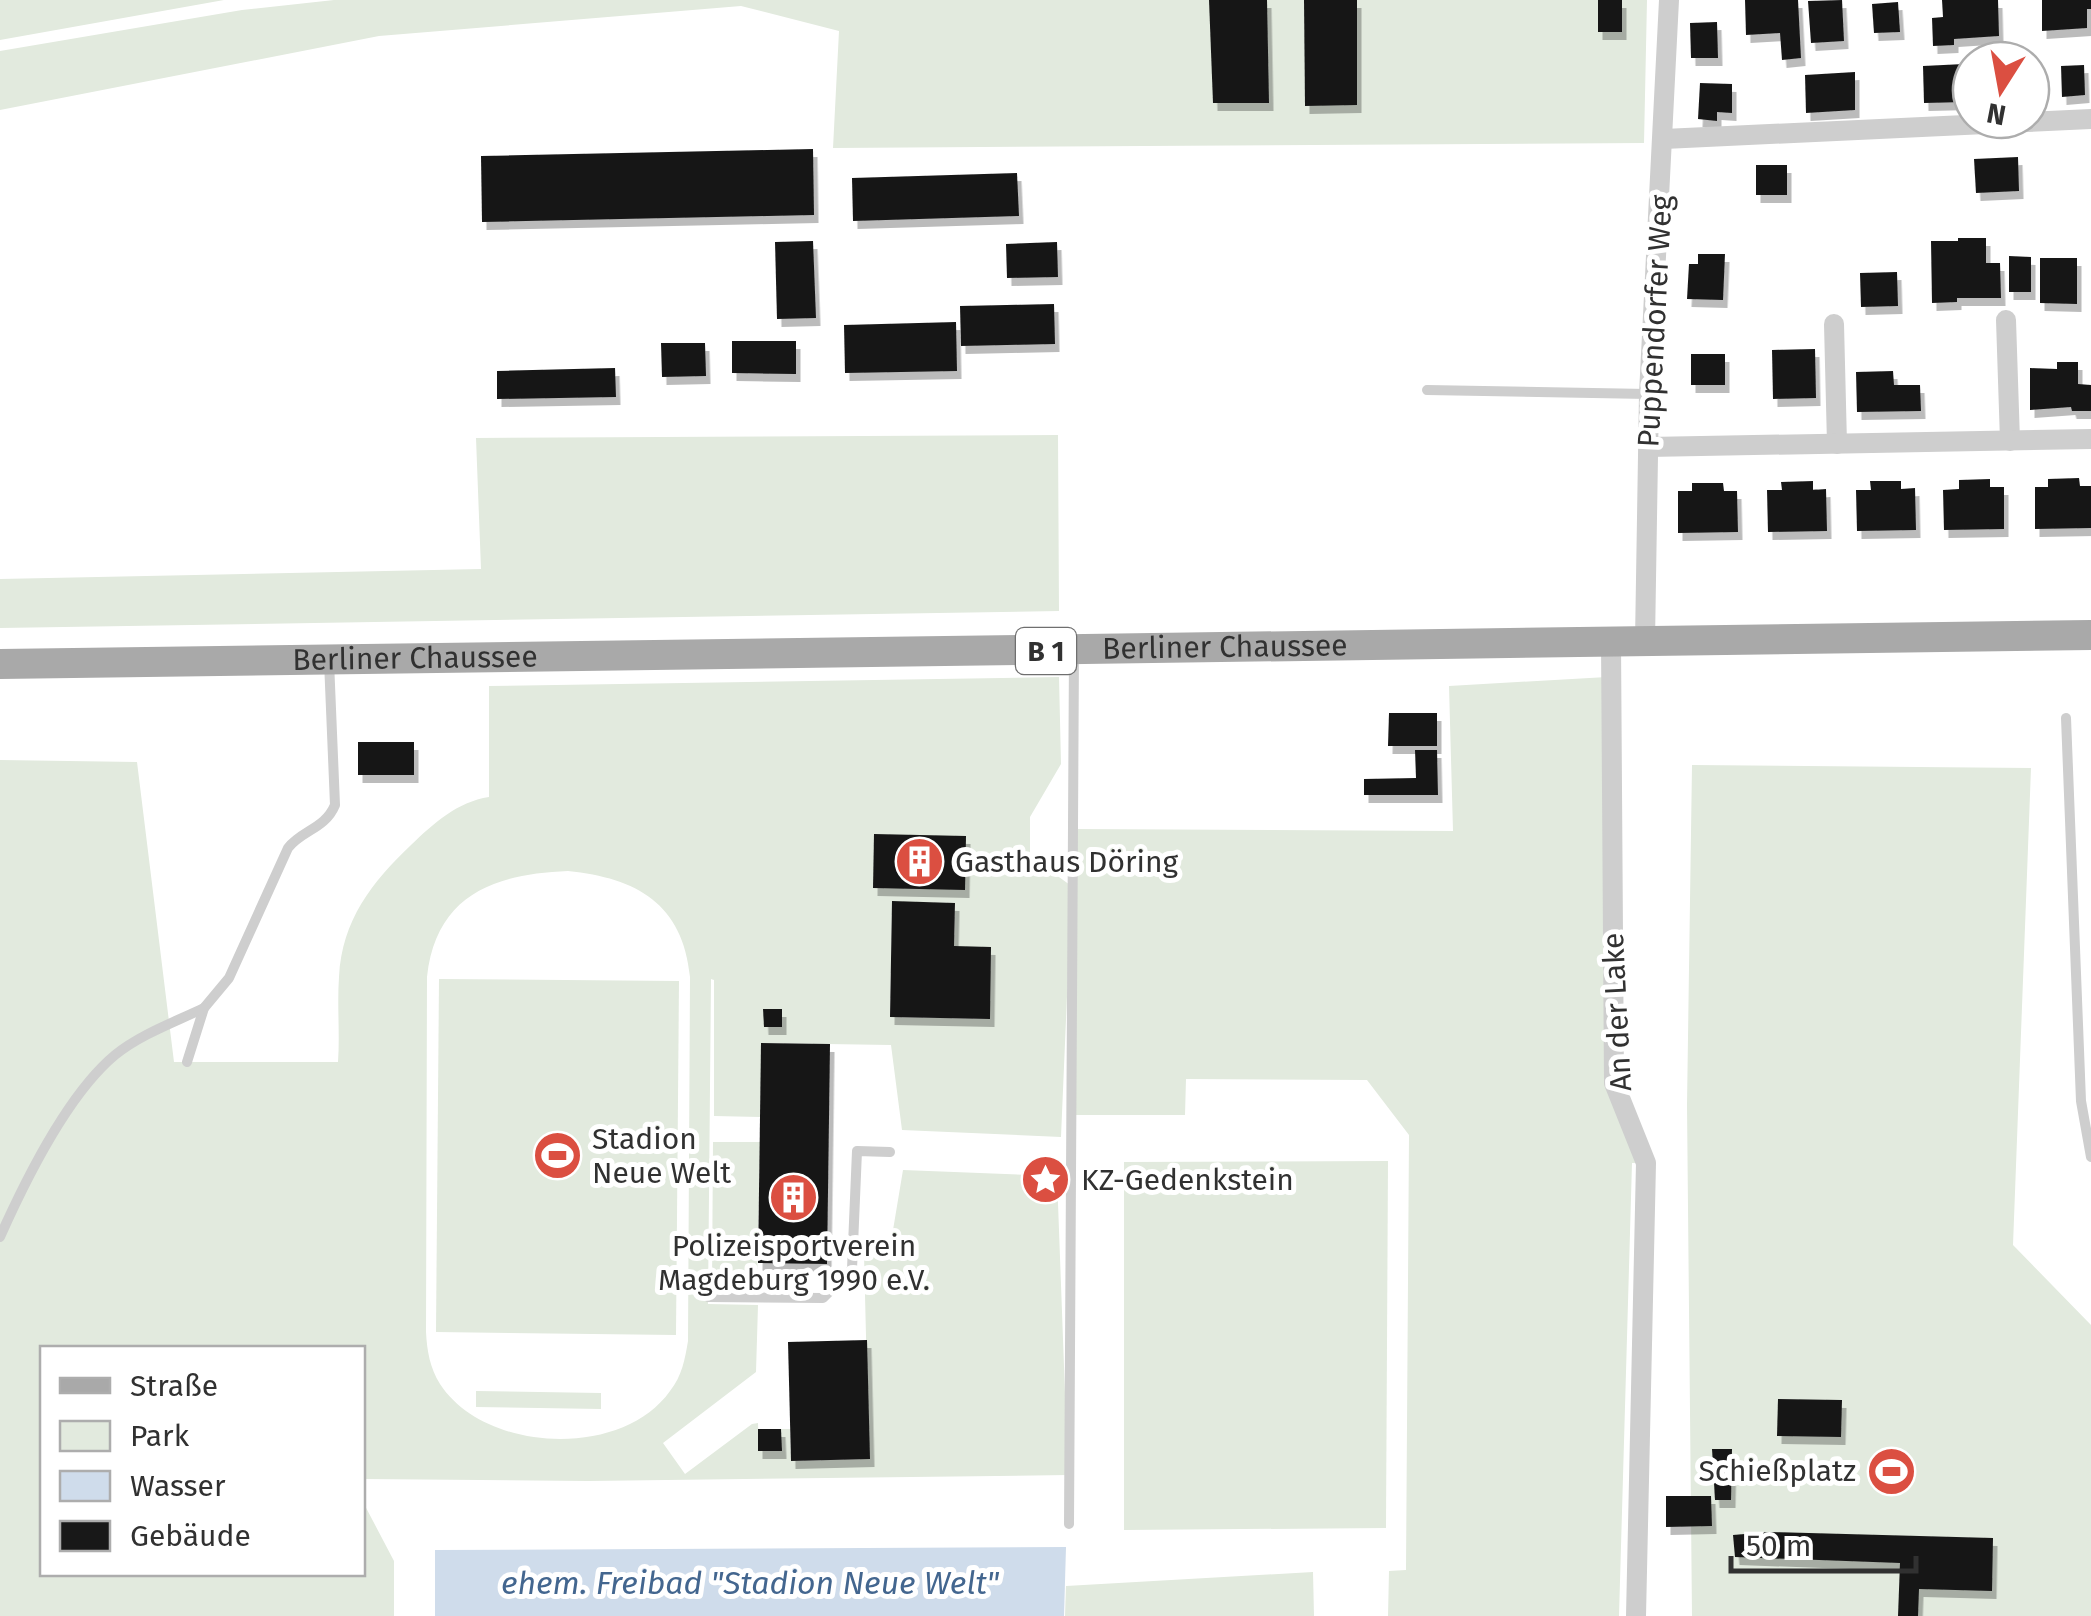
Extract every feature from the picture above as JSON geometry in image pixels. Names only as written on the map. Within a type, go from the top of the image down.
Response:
[{"type":"main road","name":"Berliner Chaussee","points":[[0,664],[2091,635]]},
{"type":"street","name":"Puppendorfer Weg","points":[[1646,641],[1649,394],[1669,0]]},
{"type":"street","points":[[1664,139],[2091,119]]},
{"type":"street","points":[[2006,320],[2010,440]]},
{"type":"street","points":[[1834,324],[1838,444]]},
{"type":"street","points":[[1648,446],[2091,440]]},
{"type":"street","name":"An der Lake","points":[[1612,642],[1614,1083],[1646,1164],[1636,1616]]},
{"type":"lane","points":[[1427,390],[1649,394]]},
{"type":"lane","points":[[1069,1524],[1074,650]]},
{"type":"lane","points":[[187,1062],[204,1008],[229,978],[292,842],[325,822],[335,805],[329,660]]},
{"type":"lane","points":[[2066,718],[2081,1101],[2091,1157]]},
{"type":"lane","points":[[0,1237],[37,1160],[95,1076],[134,1041],[204,1008]]},
{"type":"lane","points":[[708,1297],[823,1298],[852,1269],[856,1151],[890,1152]]},
{"type":"green space","points":[[0,0],[224,0],[0,40]]},
{"type":"green space","points":[[334,0],[1647,0],[1644,143],[833,148],[839,31],[741,6],[379,36],[0,110],[0,51],[242,10]]},
{"type":"green space","points":[[1058,435],[1059,611],[0,628],[0,579],[481,569],[476,438]]},
{"type":"green space","points":[[1059,677],[1061,764],[1030,817],[1030,856],[1070,885],[1073,829],[1453,831],[1449,686],[1607,677],[1614,1083],[1646,1163],[1632,1163],[1619,1616],[1388,1616],[1389,1571],[1406,1570],[1409,1135],[1367,1080],[1186,1079],[1185,1115],[1071,1115],[1070,926],[1061,1137],[902,1130],[891,1045],[762,1043],[760,1117],[714,1116],[711,979],[708,1304],[758,1305],[756,1372],[663,1443],[685,1474],[758,1423],[759,1451],[781,1451],[781,1429],[790,1429],[791,1461],[869,1459],[864,1254],[889,1254],[903,1170],[1057,1176],[1068,1475],[588,1481],[365,1479],[365,1346],[40,1346],[40,1576],[365,1576],[365,1506],[394,1561],[394,1616],[0,1616],[0,760],[137,762],[174,1062],[338,1062],[341,956],[362,904],[384,873],[428,829],[456,809],[489,797],[489,686]],"holes":[[[568,871],[635,888],[652,899],[667,913],[686,952],[690,977],[688,1341],[677,1379],[648,1413],[620,1428],[588,1437],[554,1439],[488,1424],[461,1407],[440,1384],[430,1359],[426,1332],[427,977],[442,926],[473,894],[493,884],[541,873]],[[892,902],[955,903],[954,946],[989,1019],[890,1017]]]},
{"type":"green space","name":"Schießplatz","points":[[1692,765],[2031,768],[2013,1245],[2091,1325],[2091,1616],[1692,1616],[1687,1105]]},
{"type":"green space","name":"Stadion Neue Welt","points":[[439,979],[679,981],[676,1335],[436,1332]]},
{"type":"green space","points":[[713,1142],[760,1142],[757,1287],[712,1286]]},
{"type":"green space","points":[[1388,1161],[1386,1528],[1124,1530],[1124,1162]]},
{"type":"green space","points":[[476,1391],[601,1393],[601,1409],[476,1407]]},
{"type":"green space","points":[[1313,1572],[1314,1616],[1065,1616],[1066,1586]]},
{"type":"water","name":"ehem. Freibad \"Stadion Neue Welt\"","points":[[1066,1547],[1064,1616],[435,1616],[435,1550]]},
{"type":"building","points":[[1209,0],[1267,0],[1269,103],[1213,103]]},
{"type":"building","points":[[1304,0],[1357,0],[1357,105],[1305,106]]},
{"type":"building","points":[[1598,0],[1622,0],[1622,32],[1598,32]]},
{"type":"building","points":[[1745,0],[1798,0],[1801,58],[1782,60],[1780,33],[1746,35]]},
{"type":"building","points":[[1842,0],[1844,41],[1811,43],[1808,1]]},
{"type":"building","points":[[1942,0],[1998,0],[1999,36],[1954,39],[1951,45],[1933,46],[1932,18],[1943,17]]},
{"type":"building","points":[[2042,0],[2091,0],[2087,28],[2042,31]]},
{"type":"building","points":[[1898,2],[1900,32],[1874,33],[1872,4]]},
{"type":"building","points":[[1717,22],[1718,58],[1691,58],[1690,23]]},
{"type":"building","points":[[1951,65],[1951,102],[1924,103],[1923,66]]},
{"type":"building","points":[[2084,65],[2085,95],[2062,97],[2061,66]]},
{"type":"building","points":[[1855,72],[1855,110],[1806,113],[1805,75]]},
{"type":"building","points":[[1700,83],[1732,84],[1732,113],[1717,112],[1717,121],[1698,119]]},
{"type":"building","points":[[813,149],[814,215],[482,222],[481,156]]},
{"type":"building","points":[[2018,157],[2019,191],[1976,193],[1974,159]]},
{"type":"building","points":[[1756,165],[1787,165],[1787,195],[1756,195]]},
{"type":"building","points":[[1017,173],[1019,216],[853,221],[852,178]]},
{"type":"building","points":[[1986,238],[1986,263],[2000,263],[2001,298],[1957,298],[1957,302],[1932,303],[1931,241]]},
{"type":"building","points":[[813,241],[816,318],[777,319],[775,242]]},
{"type":"building","points":[[1057,242],[1058,277],[1007,278],[1006,244]]},
{"type":"building","points":[[1698,254],[1725,254],[1723,300],[1687,299],[1689,264],[1698,264]]},
{"type":"building","points":[[2009,256],[2031,257],[2031,292],[2009,292]]},
{"type":"building","points":[[2040,258],[2077,258],[2077,304],[2040,303]]},
{"type":"building","points":[[1897,272],[1898,306],[1861,307],[1860,273]]},
{"type":"building","points":[[1054,304],[1055,344],[961,346],[960,306]]},
{"type":"building","points":[[956,322],[957,371],[845,373],[844,325]]},
{"type":"building","points":[[732,341],[796,341],[796,374],[732,373]]},
{"type":"building","points":[[661,343],[705,343],[706,376],[662,377]]},
{"type":"building","points":[[1815,349],[1816,398],[1773,399],[1772,350]]},
{"type":"building","points":[[1691,354],[1725,354],[1725,385],[1691,385]]},
{"type":"building","points":[[2057,362],[2078,362],[2078,384],[2091,385],[2091,411],[2072,411],[2071,407],[2030,410],[2030,368],[2057,369]]},
{"type":"building","points":[[615,368],[616,397],[497,399],[497,371]]},
{"type":"building","points":[[1893,371],[1894,385],[1920,385],[1921,411],[1857,412],[1856,372]]},
{"type":"building","points":[[2079,478],[2080,486],[2091,486],[2091,528],[2035,529],[2035,487],[2048,487],[2048,479]]},
{"type":"building","points":[[1990,479],[1990,487],[2004,487],[2004,529],[1944,530],[1943,490],[1959,489],[1959,480]]},
{"type":"building","points":[[1813,481],[1813,490],[1826,489],[1827,531],[1768,532],[1767,490],[1782,490],[1781,482]]},
{"type":"building","points":[[1870,481],[1901,481],[1901,489],[1915,488],[1916,530],[1857,531],[1856,490],[1871,490]]},
{"type":"building","points":[[1692,483],[1723,483],[1724,491],[1737,491],[1738,532],[1678,533],[1678,491],[1692,491]]},
{"type":"building","points":[[1389,713],[1437,713],[1437,746],[1388,746]]},
{"type":"building","points":[[358,742],[414,742],[414,775],[358,775]]},
{"type":"building","points":[[1415,750],[1437,750],[1438,795],[1364,795],[1364,779],[1416,778]]},
{"type":"building","name":"Gasthaus Döring","points":[[874,834],[966,836],[965,890],[873,888]]},
{"type":"building","points":[[892,901],[955,903],[954,946],[991,947],[990,1019],[890,1017]]},
{"type":"building","points":[[763,1009],[782,1009],[782,1027],[764,1027]]},
{"type":"building","name":"Polizeisportverein Magdeburg 1990 e.V.","points":[[761,1043],[830,1044],[827,1264],[758,1263]]},
{"type":"building","points":[[867,1340],[870,1459],[791,1461],[788,1342]]},
{"type":"building","points":[[1778,1399],[1842,1400],[1841,1437],[1777,1436]]},
{"type":"building","points":[[758,1429],[781,1429],[782,1451],[758,1451]]},
{"type":"building","points":[[1712,1449],[1732,1449],[1731,1500],[1715,1500]]},
{"type":"building","points":[[1666,1496],[1711,1496],[1712,1526],[1666,1527]]},
{"type":"building","points":[[1768,1532],[1993,1538],[1992,1591],[1919,1589],[1918,1616],[1898,1616],[1900,1563],[1735,1557],[1733,1535]]},
{"type":"place","name":"Gasthaus Döring","points":[[920,862]]},
{"type":"place","name":"Stadion Neue Welt","points":[[557,1156]]},
{"type":"place","name":"KZ-Gedenkstein","points":[[1046,1180]]},
{"type":"place","name":"Polizeisportverein Magdeburg 1990 e.V.","points":[[794,1197]]},
{"type":"place","name":"Schießplatz","points":[[1891,1471]]}]
